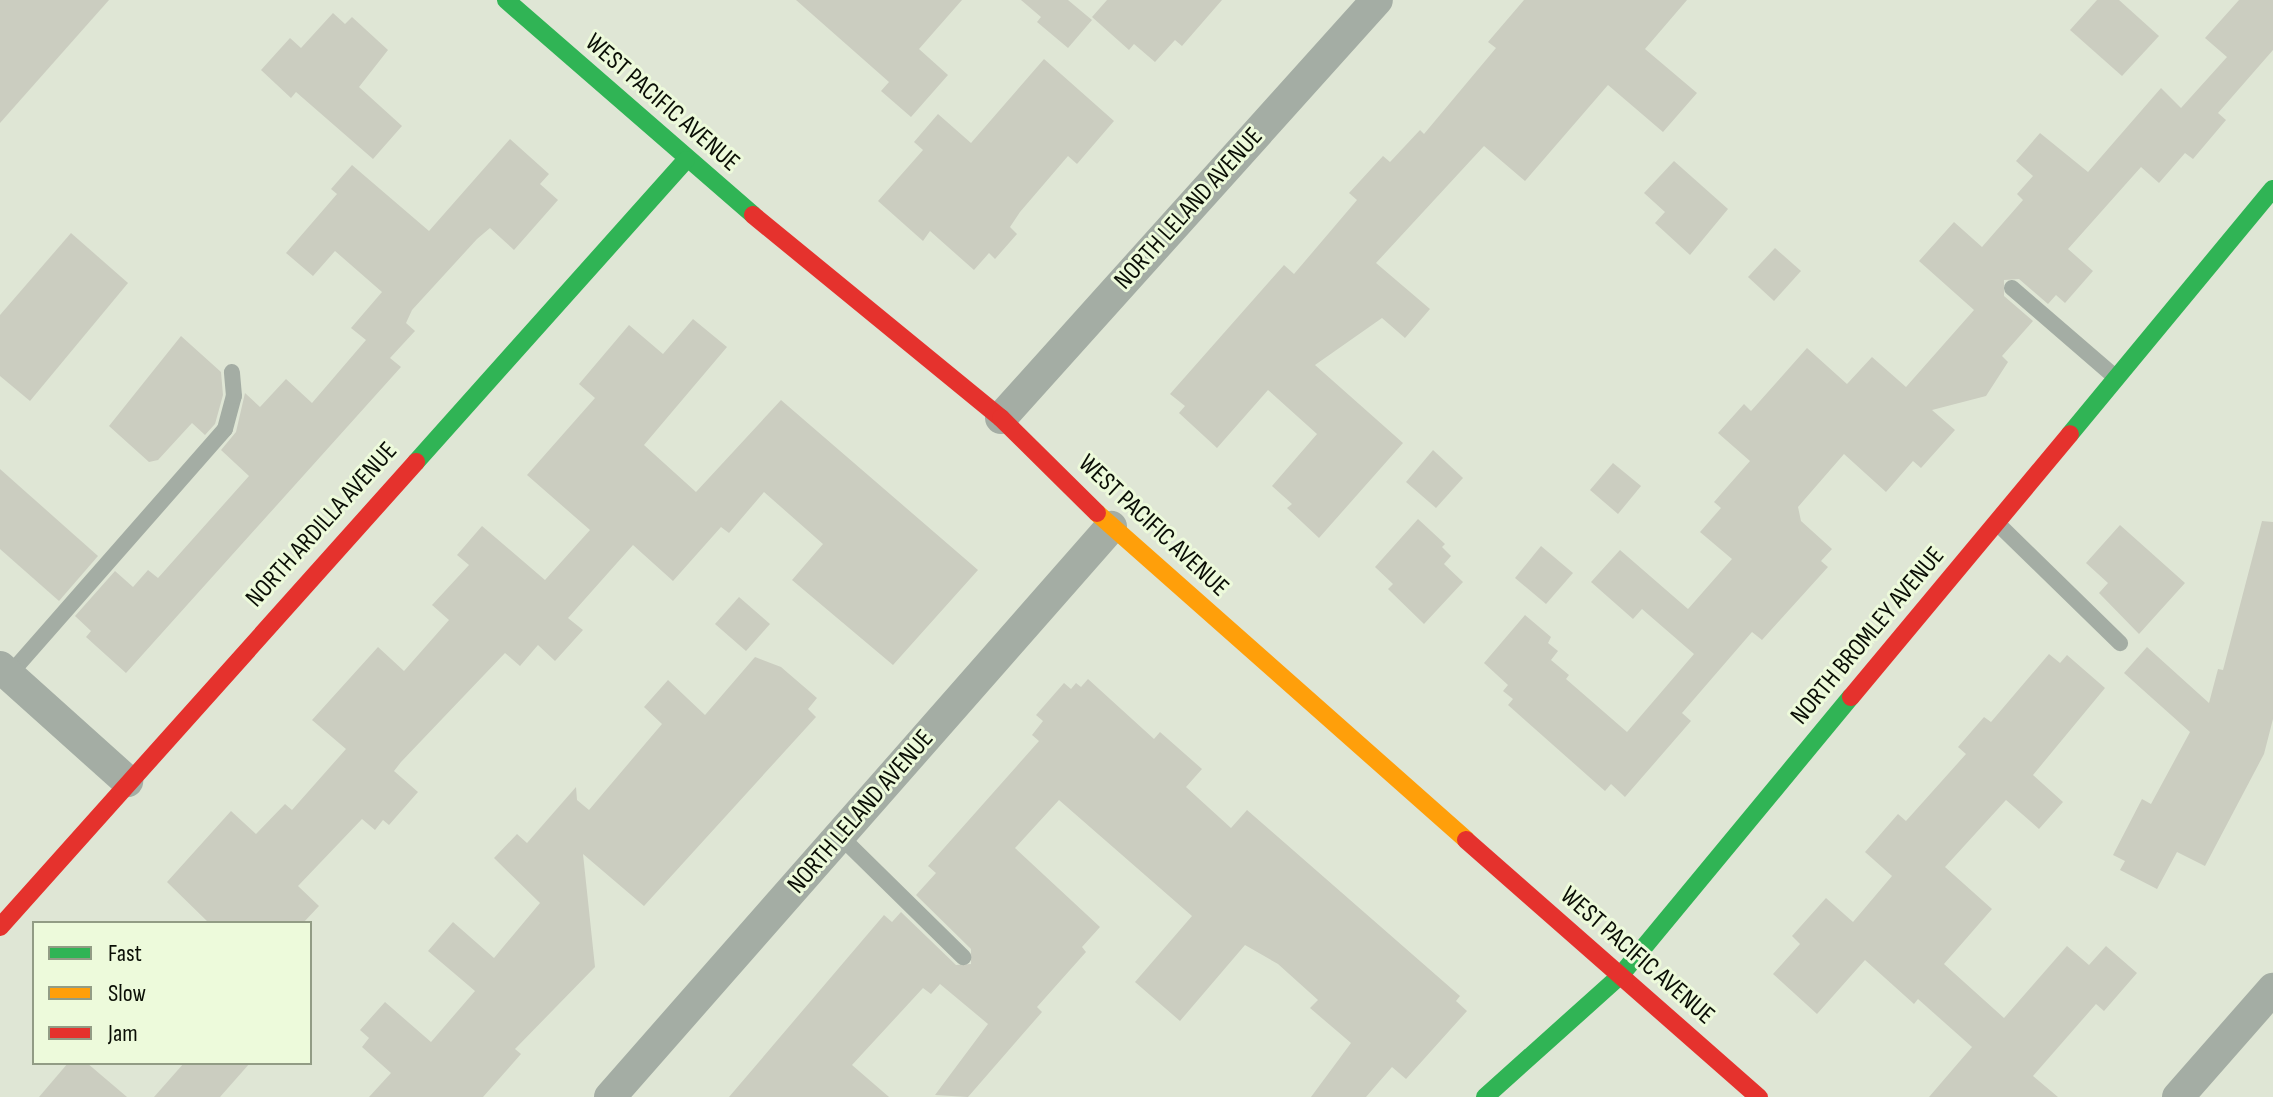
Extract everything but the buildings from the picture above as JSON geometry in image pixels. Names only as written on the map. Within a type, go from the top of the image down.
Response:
[{"type":"street","name":"WEST PACIFIC AVENUE","points":[[506,0],[686,160],[1001,418],[1111,527],[1759,1097]]},
{"type":"street","name":"NORTH LELAND AVENUE","points":[[1001,418],[1377,0]]},
{"type":"street","name":"NORTH ARDILLA AVENUE","points":[[0,927],[127,781],[686,160]]},
{"type":"street","name":"NORTH BROMLEY AVENUE","points":[[1485,1097],[1620,976],[2273,189]]},
{"type":"street","name":"NORTH LELAND AVENUE","points":[[610,1097],[1111,527]]},
{"type":"street","points":[[4,671],[127,781]]},
{"type":"street","points":[[2178,1097],[2273,989]]},
{"type":"lane","points":[[2012,288],[2116,378]]},
{"type":"lane","points":[[4,671],[225,429],[234,396],[232,372]]},
{"type":"lane","points":[[1996,522],[2120,643]]},
{"type":"lane","points":[[840,836],[963,957]]},
{"type":"traffic: fast","points":[[506,0],[753,215]]},
{"type":"traffic: fast","points":[[416,462],[686,160]]},
{"type":"traffic: fast","points":[[2070,434],[2273,189]]},
{"type":"traffic: fast","points":[[1485,1097],[1620,976],[1851,697]]},
{"type":"traffic: slow","points":[[1097,513],[1466,840]]},
{"type":"traffic: jam","points":[[753,215],[1001,418],[1097,513]]},
{"type":"traffic: jam","points":[[1851,697],[2070,434]]},
{"type":"traffic: jam","points":[[0,927],[416,462]]},
{"type":"traffic: jam","points":[[1466,840],[1759,1097]]}]
